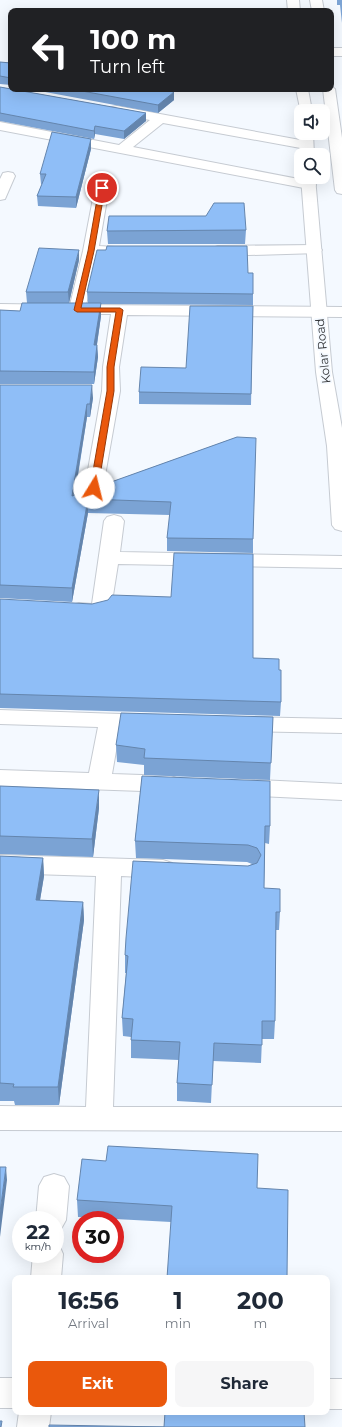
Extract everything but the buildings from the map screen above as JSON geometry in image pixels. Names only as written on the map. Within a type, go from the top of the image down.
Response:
[{"type":"street","points":[[303,92],[305,104]]},
{"type":"street","points":[[329,92],[342,190]]},
{"type":"street","points":[[108,108],[306,144]]},
{"type":"street","points":[[121,150],[161,118]]},
{"type":"street","points":[[0,126],[121,150],[294,179]]},
{"type":"street","name":"Kolar Road","points":[[308,184],[324,372],[336,446],[342,525]]},
{"type":"street","points":[[77,310],[91,251],[102,188]]},
{"type":"street","points":[[203,251],[314,250]]},
{"type":"street","points":[[91,251],[139,251]]},
{"type":"street","points":[[0,309],[342,312]]},
{"type":"street","points":[[94,488],[103,391],[111,367],[120,310]]},
{"type":"street","points":[[60,608],[93,610],[101,608],[114,521]]},
{"type":"street","points":[[109,558],[342,562]]},
{"type":"street","points":[[0,717],[172,723]]},
{"type":"street","points":[[99,781],[110,721]]},
{"type":"street","points":[[226,724],[342,726]]},
{"type":"street","points":[[0,778],[193,785]]},
{"type":"street","points":[[217,786],[342,792]]},
{"type":"street","points":[[0,864],[185,870]]},
{"type":"street","points":[[99,1119],[109,867]]},
{"type":"street","points":[[0,1118],[342,1119]]},
{"type":"street","points":[[52,1211],[54,1186]]},
{"type":"street","points":[[46,1275],[47,1263]]},
{"type":"street","points":[[0,1393],[12,1393]]},
{"type":"street","points":[[330,1394],[342,1394]]},
{"type":"street","points":[[33,1427],[34,1415]]},
{"type":"route","points":[[94,488],[111,391],[111,367],[120,310],[77,310],[91,251],[102,188]]}]
